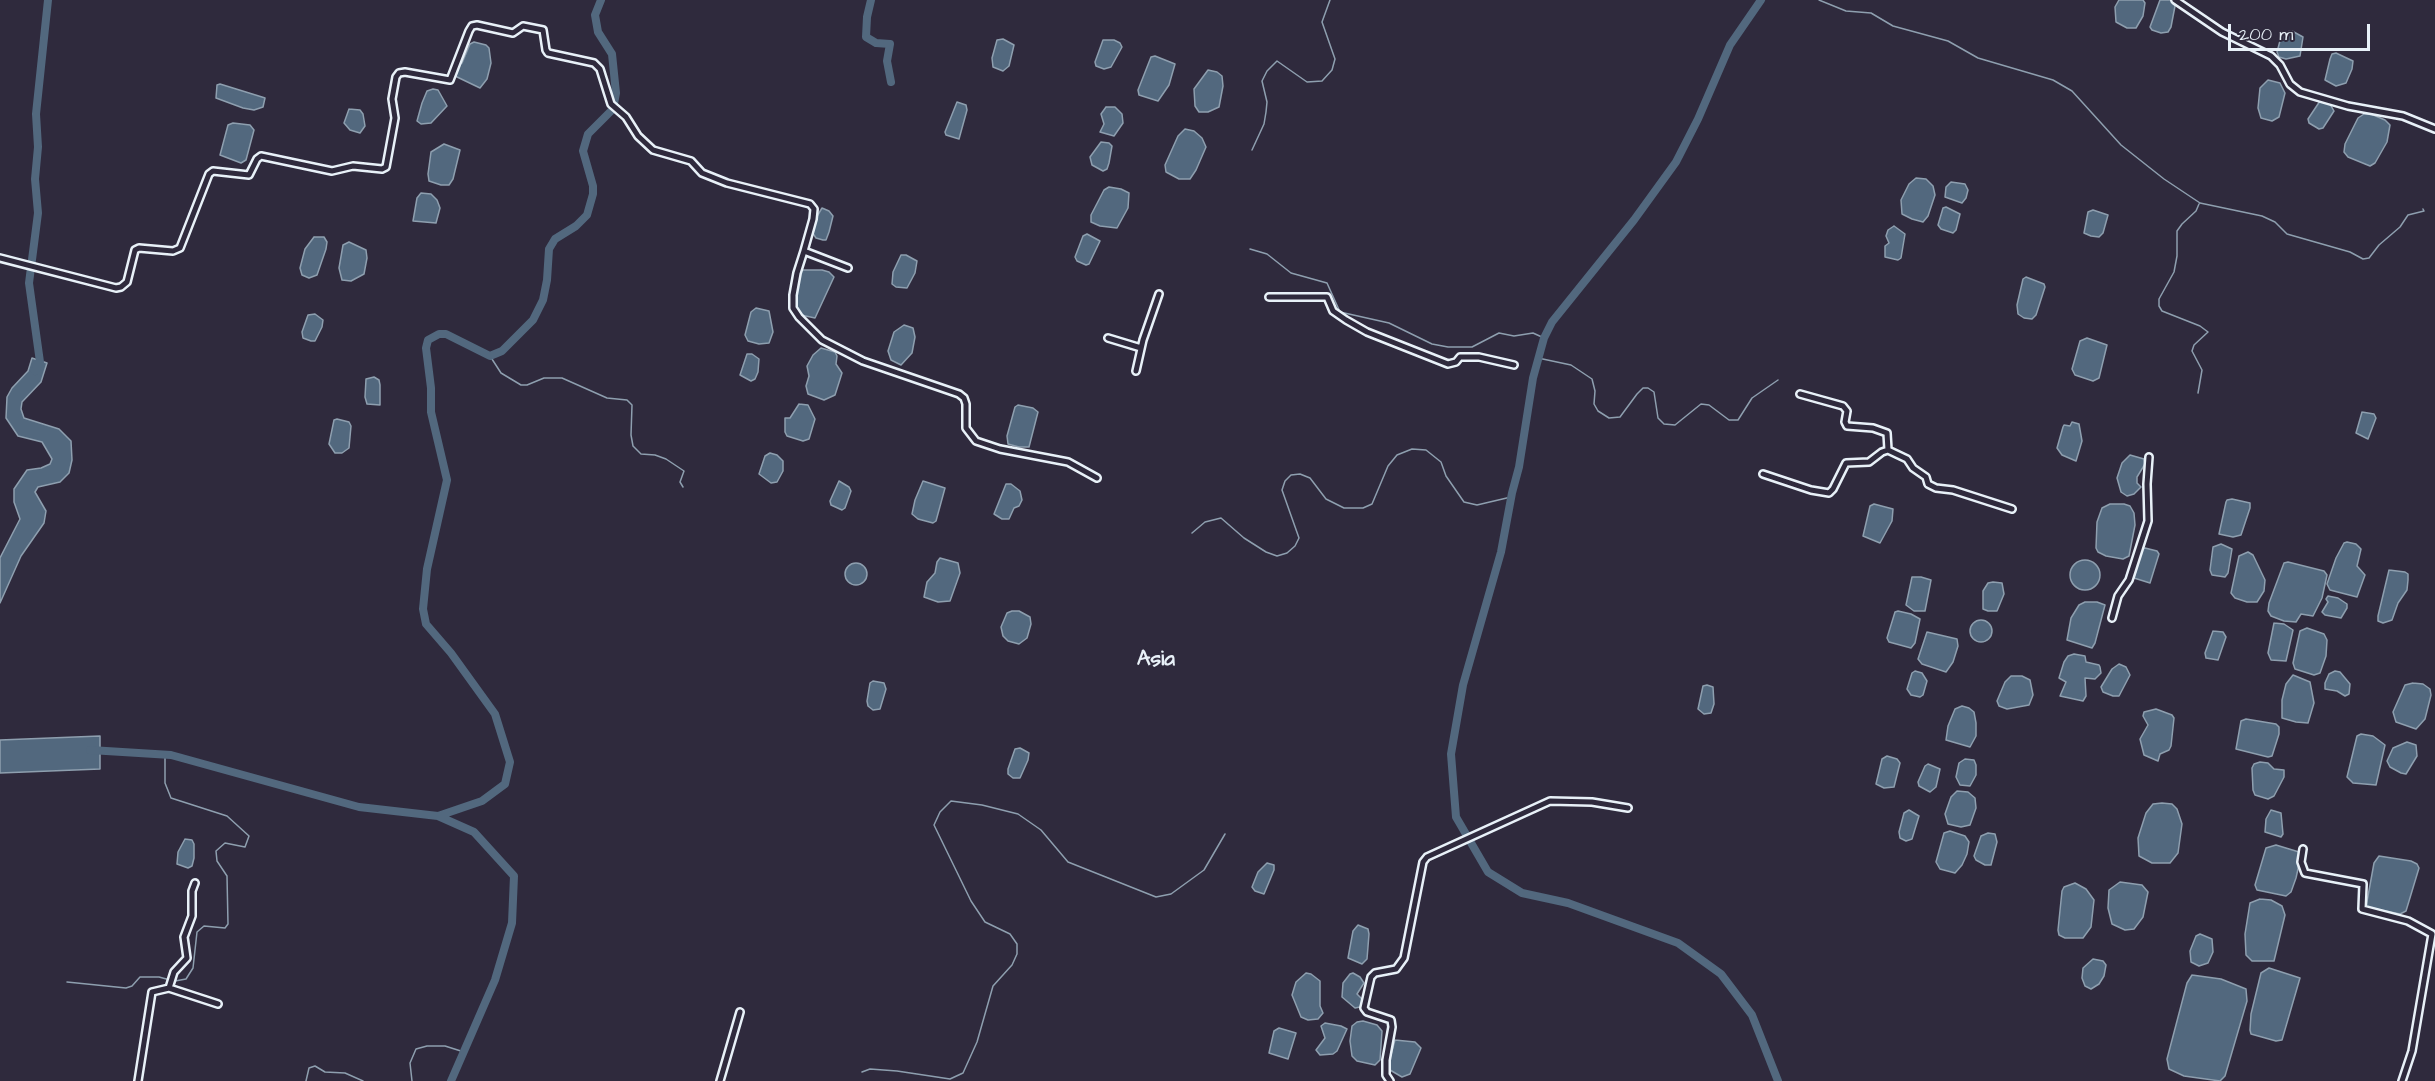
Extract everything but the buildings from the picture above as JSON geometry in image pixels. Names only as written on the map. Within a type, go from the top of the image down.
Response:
[{"type":"street","points":[[2175,0],[2222,32],[2271,56],[2280,65],[2290,84],[2300,92],[2348,106],[2403,116],[2435,129]]},
{"type":"street","points":[[0,258],[42,267],[116,288],[122,287],[127,282],[135,250],[139,248],[173,251],[180,248],[209,174],[213,171],[249,175],[261,156],[332,171],[353,166],[382,169],[386,167],[394,118],[392,99],[396,77],[399,73],[405,72],[450,80],[472,26],[477,25],[513,33],[525,26],[543,30],[548,53],[594,63],[600,69],[610,104],[626,117],[638,136],[653,150],[691,161],[702,173],[748,189],[810,204],[814,209],[813,219],[797,273],[793,308],[798,317],[822,340],[863,361],[958,394],[964,398],[966,404],[966,428],[976,441],[1068,462],[1097,478]]},
{"type":"street","points":[[804,251],[848,268]]},
{"type":"street","points":[[1136,371],[1159,294]]},
{"type":"street","points":[[1269,297],[1327,297],[1333,311],[1367,332],[1448,364],[1456,362],[1460,357],[1479,357],[1514,365]]},
{"type":"street","points":[[1108,338],[1141,348]]},
{"type":"street","points":[[1800,394],[1843,406],[1847,411],[1845,422],[1847,426],[1873,428],[1887,433],[1888,450]]},
{"type":"street","points":[[1762,474],[1811,490],[1829,493],[1845,463],[1869,462],[1888,450],[1907,459],[1913,468],[1926,477],[1928,484],[2012,509]]},
{"type":"street","points":[[2112,618],[2118,596],[2129,579],[2148,521],[2149,458]]},
{"type":"street","points":[[1390,1081],[1386,1075],[1386,1060],[1391,1020],[1366,1012],[1364,1008],[1371,977],[1375,973],[1396,969],[1404,958],[1423,862],[1427,857],[1550,801],[1592,802],[1628,808]]},
{"type":"street","points":[[2304,849],[2301,862],[2305,873],[2363,884],[2362,909],[2408,921],[2433,935],[2412,1051],[2402,1081]]},
{"type":"street","points":[[169,988],[173,975],[187,958],[184,937],[192,916],[192,891],[195,883]]},
{"type":"street","points":[[138,1081],[153,992],[169,988],[218,1004]]},
{"type":"street","points":[[720,1081],[740,1012]]},
{"type":"water","points":[[2119,0],[2143,0],[2145,3],[2143,16],[2136,28],[2127,28],[2116,22],[2115,7]]},
{"type":"water","points":[[2160,0],[2171,0],[2175,6],[2171,27],[2168,32],[2161,33],[2150,27]]},
{"type":"water","points":[[2292,31],[2303,37],[2300,56],[2286,59],[2279,57],[2277,52],[2281,37],[2286,32]]},
{"type":"water","points":[[1003,39],[1014,45],[1009,66],[1003,71],[993,67],[992,58],[997,40]]},
{"type":"water","points":[[1103,40],[1114,40],[1122,47],[1111,67],[1104,69],[1096,66],[1095,62]]},
{"type":"water","points":[[474,42],[489,48],[491,63],[487,79],[480,88],[455,76],[456,67],[462,63],[470,44]]},
{"type":"water","points":[[2336,53],[2353,61],[2346,83],[2336,86],[2325,80],[2332,54]]},
{"type":"water","points":[[1155,56],[1175,64],[1169,85],[1158,101],[1139,95],[1138,90],[1151,57]]},
{"type":"water","points":[[1208,70],[1222,76],[1223,86],[1219,107],[1208,112],[1199,112],[1195,106],[1194,89]]},
{"type":"water","points":[[2268,80],[2280,83],[2285,93],[2279,117],[2272,121],[2261,118],[2258,108],[2260,88]]},
{"type":"water","points":[[217,85],[265,98],[263,107],[254,110],[243,108],[216,98]]},
{"type":"water","points":[[438,90],[447,106],[431,123],[421,124],[417,121],[422,103],[427,91]]},
{"type":"water","points":[[2320,101],[2330,104],[2334,111],[2323,128],[2319,129],[2309,123],[2308,119]]},
{"type":"water","points":[[957,102],[966,105],[967,110],[959,139],[946,135],[945,132]]},
{"type":"water","points":[[1106,107],[1115,107],[1122,114],[1123,123],[1114,136],[1100,132],[1104,124],[1101,114]]},
{"type":"water","points":[[349,109],[360,110],[363,114],[365,126],[360,133],[350,130],[344,123]]},
{"type":"water","points":[[2364,114],[2371,114],[2385,120],[2390,125],[2387,142],[2375,163],[2370,166],[2348,157],[2344,152],[2345,144],[2358,118]]},
{"type":"water","points":[[233,123],[250,125],[254,130],[246,160],[241,163],[220,155],[228,125]]},
{"type":"water","points":[[1185,129],[1194,131],[1202,138],[1206,147],[1190,179],[1179,179],[1166,172],[1165,165],[1178,136]]},
{"type":"water","points":[[1101,142],[1112,146],[1107,169],[1103,171],[1092,165],[1090,157]]},
{"type":"water","points":[[444,144],[460,150],[453,179],[449,185],[429,181],[428,174],[431,152]]},
{"type":"water","points":[[1916,178],[1926,179],[1933,186],[1935,195],[1928,216],[1923,222],[1902,214],[1901,200],[1909,184]]},
{"type":"water","points":[[1951,182],[1965,184],[1968,190],[1962,203],[1945,197],[1946,187]]},
{"type":"water","points":[[1109,187],[1129,193],[1128,208],[1117,228],[1100,226],[1091,222],[1091,215],[1104,190]]},
{"type":"water","points":[[421,193],[431,194],[437,200],[440,208],[436,223],[413,221],[417,198]]},
{"type":"water","points":[[1946,207],[1960,214],[1953,233],[1941,229],[1938,225],[1943,208]]},
{"type":"water","points":[[822,208],[833,216],[826,240],[816,238],[812,232],[813,223]]},
{"type":"water","points":[[2093,210],[2108,215],[2103,233],[2099,237],[2084,233],[2088,212]]},
{"type":"water","points":[[1894,226],[1905,234],[1901,258],[1898,260],[1885,257],[1885,246],[1889,243],[1886,236],[1888,230]]},
{"type":"water","points":[[1087,234],[1100,241],[1089,264],[1086,265],[1077,261],[1075,257],[1083,236]]},
{"type":"water","points":[[314,237],[324,237],[327,242],[317,275],[309,278],[302,275],[300,268],[305,249]]},
{"type":"water","points":[[349,242],[366,250],[367,258],[364,274],[351,281],[342,280],[339,268],[343,245]]},
{"type":"water","points":[[901,255],[917,261],[915,273],[907,288],[896,287],[892,284],[893,272]]},
{"type":"water","points":[[802,270],[822,270],[834,277],[815,318],[801,315],[797,308],[796,278]]},
{"type":"water","points":[[2026,277],[2044,284],[2045,287],[2036,315],[2032,319],[2018,314],[2017,305],[2023,279]]},
{"type":"water","points":[[756,308],[769,311],[773,332],[769,343],[759,344],[748,341],[745,335],[751,312]]},
{"type":"water","points":[[315,314],[323,320],[322,327],[315,341],[311,341],[303,338],[302,332],[308,315]]},
{"type":"water","points":[[904,325],[913,328],[915,337],[912,353],[901,365],[891,360],[888,351],[894,332]]},
{"type":"water","points":[[2087,338],[2107,345],[2099,378],[2093,381],[2075,375],[2072,369],[2080,341]]},
{"type":"water","points":[[821,348],[835,352],[836,364],[842,373],[835,395],[824,400],[808,394],[806,386],[809,376],[807,366],[813,355]]},
{"type":"water","points":[[747,354],[752,354],[759,359],[758,372],[755,379],[751,381],[740,375]]},
{"type":"water","points":[[32,358],[47,363],[41,382],[22,402],[21,409],[24,418],[59,429],[71,441],[72,460],[69,473],[60,482],[38,487],[35,492],[46,511],[44,523],[21,556],[0,603],[0,558],[20,519],[14,502],[14,489],[27,470],[41,468],[50,464],[52,459],[42,442],[18,436],[6,418],[7,397],[28,371]]},
{"type":"water","points":[[374,377],[379,380],[380,405],[367,404],[365,397],[366,379]]},
{"type":"water","points":[[799,404],[808,405],[815,419],[809,439],[803,441],[787,436],[785,432],[785,418],[790,418]]},
{"type":"water","points":[[1018,405],[1033,408],[1038,412],[1029,447],[1008,444],[1007,436],[1015,407]]},
{"type":"water","points":[[2362,412],[2374,414],[2376,418],[2368,439],[2356,433]]},
{"type":"water","points":[[334,420],[349,422],[351,426],[349,448],[342,453],[335,453],[329,444]]},
{"type":"water","points":[[2072,422],[2079,424],[2082,441],[2076,461],[2062,455],[2057,448],[2064,425],[2070,426]]},
{"type":"water","points":[[770,453],[777,455],[783,461],[783,471],[777,482],[771,483],[759,474],[765,456]]},
{"type":"water","points":[[2130,455],[2144,459],[2145,464],[2137,477],[2137,483],[2141,487],[2134,494],[2127,496],[2121,492],[2117,478],[2122,463]]},
{"type":"water","points":[[839,481],[851,491],[845,508],[842,510],[831,505],[830,501]]},
{"type":"water","points":[[923,481],[945,488],[936,521],[933,523],[918,519],[912,514]]},
{"type":"water","points":[[1006,484],[1011,484],[1020,491],[1022,500],[1019,506],[1014,508],[1009,519],[1002,519],[994,514]]},
{"type":"water","points":[[2232,499],[2250,503],[2241,535],[2233,537],[2219,534],[2226,502]]},
{"type":"water","points":[[1874,504],[1893,509],[1892,521],[1880,543],[1863,536],[1870,506]]},
{"type":"water","points":[[2110,504],[2130,506],[2134,513],[2135,525],[2129,556],[2123,559],[2106,556],[2098,552],[2096,548],[2097,522],[2102,508]]},
{"type":"water","points":[[2344,543],[2356,544],[2361,549],[2357,566],[2365,575],[2357,597],[2330,590],[2327,584],[2336,558]]},
{"type":"water","points":[[2221,544],[2232,549],[2228,573],[2225,577],[2212,575],[2210,570],[2213,547]]},
{"type":"water","points":[[2142,549],[2157,551],[2159,554],[2150,583],[2134,578]]},
{"type":"water","points":[[2248,552],[2253,555],[2265,580],[2264,591],[2257,602],[2235,598],[2231,593],[2239,556]]},
{"type":"water","points":[[940,558],[958,563],[960,573],[950,601],[938,602],[924,597],[927,582],[935,573]]},
{"type":"water","points":[[2085,560],[2096,564],[2100,575],[2096,586],[2085,590],[2074,586],[2070,575],[2074,564]]},
{"type":"water","points":[[856,563],[864,566],[867,574],[864,582],[856,585],[848,582],[845,574],[848,566]]},
{"type":"water","points":[[2284,563],[2324,571],[2327,575],[2322,598],[2313,616],[2301,614],[2296,622],[2284,621],[2271,616],[2268,611]]},
{"type":"water","points":[[2389,570],[2408,574],[2407,590],[2398,603],[2392,620],[2383,623],[2378,621],[2378,616]]},
{"type":"water","points":[[1912,577],[1931,580],[1925,611],[1914,611],[1906,605]]},
{"type":"water","points":[[1988,583],[2002,583],[2004,594],[1997,611],[1988,611],[1983,609],[1983,591]]},
{"type":"water","points":[[2328,596],[2338,598],[2347,604],[2341,618],[2325,615],[2322,612],[2328,602],[2326,599]]},
{"type":"water","points":[[2085,602],[2105,605],[2092,648],[2067,640],[2071,618],[2079,605]]},
{"type":"water","points":[[1019,611],[1030,617],[1031,624],[1027,638],[1019,644],[1008,641],[1003,636],[1001,627],[1007,613]]},
{"type":"water","points":[[1895,612],[1920,619],[1915,643],[1911,648],[1889,642],[1887,638]]},
{"type":"water","points":[[1981,620],[1989,623],[1992,631],[1989,639],[1981,642],[1973,639],[1970,631],[1973,623]]},
{"type":"water","points":[[2274,623],[2284,624],[2293,630],[2286,661],[2271,660],[2268,653]]},
{"type":"water","points":[[2307,628],[2324,634],[2327,640],[2326,656],[2320,673],[2314,675],[2295,669],[2293,663],[2300,631]]},
{"type":"water","points":[[2213,631],[2223,632],[2226,637],[2218,660],[2206,658],[2205,653]]},
{"type":"water","points":[[1927,632],[1957,639],[1958,646],[1953,662],[1946,672],[1922,664],[1918,659]]},
{"type":"water","points":[[2074,654],[2085,656],[2086,662],[2100,667],[2101,673],[2095,679],[2085,678],[2086,696],[2083,701],[2060,696],[2066,682],[2059,678],[2064,662],[2068,656]]},
{"type":"water","points":[[2119,664],[2126,667],[2130,675],[2119,696],[2113,696],[2103,692],[2101,687],[2112,669]]},
{"type":"water","points":[[1915,671],[1922,673],[1927,681],[1923,695],[1920,697],[1911,695],[1907,689],[1912,673]]},
{"type":"water","points":[[2335,671],[2340,672],[2350,684],[2349,694],[2345,696],[2337,691],[2325,689],[2329,674]]},
{"type":"water","points":[[2293,675],[2310,682],[2314,703],[2308,723],[2282,718],[2282,700],[2286,684]]},
{"type":"water","points":[[2011,676],[2022,676],[2030,680],[2033,695],[2029,705],[2007,709],[1999,706],[1997,701],[2005,682]]},
{"type":"water","points":[[873,681],[884,683],[886,689],[880,709],[873,710],[868,706],[867,701],[870,683]]},
{"type":"water","points":[[2423,684],[2430,689],[2431,695],[2425,719],[2416,729],[2396,722],[2393,712],[2405,685]]},
{"type":"water","points":[[1703,686],[1713,687],[1714,704],[1711,713],[1704,714],[1698,709]]},
{"type":"water","points":[[1962,706],[1974,712],[1976,736],[1970,747],[1946,740],[1948,726],[1955,709]]},
{"type":"water","points":[[2156,709],[2174,718],[2171,746],[2169,750],[2160,754],[2158,761],[2144,755],[2140,739],[2148,725],[2143,716],[2144,712]]},
{"type":"water","points":[[2246,719],[2276,724],[2279,727],[2272,756],[2236,749],[2241,721]]},
{"type":"water","points":[[2361,734],[2373,736],[2385,745],[2376,785],[2353,783],[2347,777],[2357,736]]},
{"type":"water","points":[[100,736],[100,769],[0,773],[0,740]]},
{"type":"water","points":[[2407,742],[2416,745],[2417,756],[2406,774],[2390,767],[2387,761],[2393,748]]},
{"type":"water","points":[[1020,748],[1029,753],[1028,760],[1020,778],[1013,778],[1008,774],[1008,769],[1015,749]]},
{"type":"water","points":[[1887,756],[1897,759],[1900,763],[1894,787],[1884,788],[1876,784],[1882,759]]},
{"type":"water","points":[[1965,759],[1974,760],[1976,765],[1976,775],[1970,786],[1960,785],[1956,777],[1959,763]]},
{"type":"water","points":[[2268,763],[2274,769],[2284,770],[2284,777],[2274,796],[2268,799],[2255,795],[2253,790],[2252,768],[2254,764]]},
{"type":"water","points":[[1928,764],[1940,769],[1936,787],[1930,792],[1919,786],[1918,782]]},
{"type":"water","points":[[1957,791],[1968,792],[1975,798],[1976,808],[1970,825],[1961,827],[1948,824],[1945,814],[1951,797]]},
{"type":"water","points":[[2153,804],[2172,804],[2177,809],[2182,824],[2178,853],[2170,863],[2152,863],[2139,856],[2138,838],[2146,813]]},
{"type":"water","points":[[1909,810],[1919,816],[1912,839],[1906,841],[1900,838],[1899,832],[1904,813]]},
{"type":"water","points":[[2271,810],[2281,813],[2283,834],[2281,837],[2265,832],[2266,819]]},
{"type":"water","points":[[1950,831],[1965,836],[1969,842],[1967,854],[1955,873],[1940,869],[1936,862],[1944,833]]},
{"type":"water","points":[[1988,833],[1995,834],[1997,842],[1991,865],[1985,865],[1976,860],[1974,856],[1981,836]]},
{"type":"water","points":[[185,839],[192,840],[194,844],[192,866],[188,868],[177,864],[178,852]]},
{"type":"water","points":[[2276,845],[2299,852],[2300,860],[2296,878],[2291,892],[2286,896],[2257,890],[2255,885],[2266,848]]},
{"type":"water","points":[[2379,856],[2411,861],[2419,868],[2406,911],[2400,914],[2366,907],[2374,863]]},
{"type":"water","points":[[1267,863],[1274,865],[1274,870],[1264,894],[1255,891],[1252,887],[1258,872]]},
{"type":"water","points":[[2120,882],[2142,885],[2148,892],[2143,917],[2134,929],[2125,930],[2112,924],[2108,908],[2109,890]]},
{"type":"water","points":[[2075,883],[2086,889],[2094,900],[2091,927],[2083,938],[2065,938],[2059,935],[2058,930],[2062,891],[2064,887]]},
{"type":"water","points":[[2260,899],[2271,900],[2282,906],[2285,915],[2274,961],[2252,961],[2246,955],[2245,934],[2250,903]]},
{"type":"water","points":[[1358,925],[1368,929],[1369,934],[1367,959],[1362,964],[1348,958],[1353,931]]},
{"type":"water","points":[[2200,934],[2212,939],[2213,952],[2208,963],[2199,966],[2191,962],[2190,951],[2196,936]]},
{"type":"water","points":[[2093,959],[2103,961],[2106,965],[2104,976],[2099,984],[2091,989],[2085,986],[2082,978],[2083,968]]},
{"type":"water","points":[[2269,968],[2300,978],[2282,1040],[2276,1041],[2251,1034],[2250,1030],[2251,1014],[2261,973]]},
{"type":"water","points":[[1306,973],[1320,981],[1320,1006],[1323,1013],[1318,1019],[1308,1020],[1301,1017],[1292,995],[1296,982]]},
{"type":"water","points":[[1353,973],[1364,983],[1357,994],[1363,1000],[1360,1007],[1355,1008],[1342,997],[1343,983]]},
{"type":"water","points":[[2192,975],[2221,979],[2246,989],[2247,1001],[2225,1076],[2220,1081],[2184,1076],[2169,1069],[2167,1059],[2187,983]]},
{"type":"water","points":[[1363,1021],[1377,1025],[1382,1031],[1380,1060],[1375,1065],[1357,1061],[1352,1056],[1350,1041],[1352,1026]]},
{"type":"water","points":[[1325,1023],[1347,1029],[1337,1051],[1333,1054],[1320,1055],[1316,1050],[1325,1038],[1321,1026]]},
{"type":"water","points":[[1279,1028],[1296,1033],[1288,1059],[1269,1053],[1274,1031]]},
{"type":"water","points":[[1395,1040],[1415,1042],[1421,1048],[1410,1074],[1402,1077],[1390,1070],[1389,1062]]},
{"type":"waterway","points":[[35,371],[40,362],[29,283],[38,213],[35,179],[38,147],[36,114],[48,0]]},
{"type":"waterway","points":[[438,816],[482,801],[505,784],[510,762],[495,714],[451,653],[426,624],[423,609],[427,569],[447,480],[431,412],[431,388],[426,348],[428,340],[439,334],[446,334],[490,356],[502,351],[533,320],[543,300],[549,249],[555,239],[576,226],[587,215],[593,186],[583,151],[588,134],[613,109],[616,93],[612,54],[598,32],[595,15],[601,0]]},
{"type":"waterway","points":[[871,0],[866,37],[876,43],[890,44],[887,61],[891,82]]},
{"type":"waterway","points":[[1252,150],[1264,124],[1267,102],[1262,81],[1267,71],[1277,61],[1307,82],[1322,81],[1332,70],[1335,59],[1322,22],[1330,0]]},
{"type":"waterway","points":[[1761,0],[1730,45],[1698,119],[1676,162],[1634,220],[1552,322],[1544,338],[1533,378],[1519,467],[1501,552],[1463,685],[1451,754],[1456,817],[1488,872],[1522,893],[1568,903],[1678,943],[1721,974],[1752,1015],[1778,1081]]},
{"type":"waterway","points":[[1819,0],[1846,11],[1871,13],[1893,26],[1948,41],[1978,58],[2053,80],[2072,91],[2121,145],[2164,179],[2200,203],[2262,216],[2275,222],[2287,234],[2350,252],[2363,259],[2369,258],[2379,245],[2400,227],[2408,215],[2424,211],[2423,209]]},
{"type":"waterway","points":[[2198,393],[2202,370],[2192,351],[2194,345],[2208,332],[2200,326],[2162,311],[2159,299],[2174,272],[2177,256],[2177,231],[2196,211],[2199,204]]},
{"type":"waterway","points":[[1250,249],[1267,254],[1291,273],[1327,283],[1340,312],[1389,323],[1432,344],[1472,347],[1499,333],[1514,336],[1533,333],[1544,338]]},
{"type":"waterway","points":[[490,356],[501,373],[521,385],[544,378],[562,378],[607,398],[627,400],[632,405],[633,446],[641,454],[666,459],[684,471],[680,482],[683,487]]},
{"type":"waterway","points":[[1538,358],[1571,365],[1592,379],[1595,391],[1594,404],[1598,411],[1609,418],[1620,417],[1637,394],[1643,388],[1648,388],[1654,392],[1658,418],[1664,424],[1675,425],[1701,404],[1709,405],[1729,420],[1738,420],[1752,398],[1778,380]]},
{"type":"waterway","points":[[1192,533],[1205,522],[1221,518],[1244,538],[1266,552],[1277,556],[1287,553],[1295,546],[1299,538],[1282,490],[1285,481],[1291,475],[1300,474],[1310,478],[1326,499],[1344,508],[1363,508],[1372,504],[1388,466],[1397,455],[1412,449],[1426,450],[1441,462],[1446,476],[1464,502],[1477,505],[1511,497]]},
{"type":"waterway","points":[[90,750],[171,755],[359,807],[438,816],[474,832],[514,876],[512,923],[495,980],[451,1081]]},
{"type":"waterway","points":[[165,755],[165,783],[171,798],[227,816],[249,836],[245,847],[225,843],[216,851],[217,861],[227,876],[228,924],[225,928],[204,926],[197,932],[193,968],[186,979],[175,981]]},
{"type":"waterway","points":[[862,1072],[870,1069],[897,1071],[950,1079],[963,1073],[977,1042],[993,986],[1012,965],[1017,954],[1017,944],[1010,934],[985,922],[971,901],[934,825],[940,812],[951,801],[982,805],[1018,814],[1041,830],[1068,862],[1156,897],[1171,894],[1204,870],[1225,834]]},
{"type":"waterway","points":[[67,982],[126,988],[132,986],[140,977],[159,977],[170,980]]},
{"type":"waterway","points":[[412,1081],[410,1063],[416,1049],[427,1046],[445,1046],[464,1052]]},
{"type":"waterway","points":[[306,1081],[309,1068],[315,1066],[325,1072],[345,1073],[363,1081]]},
{"type":"district","name":"Asia","points":[[1156,661]]}]
